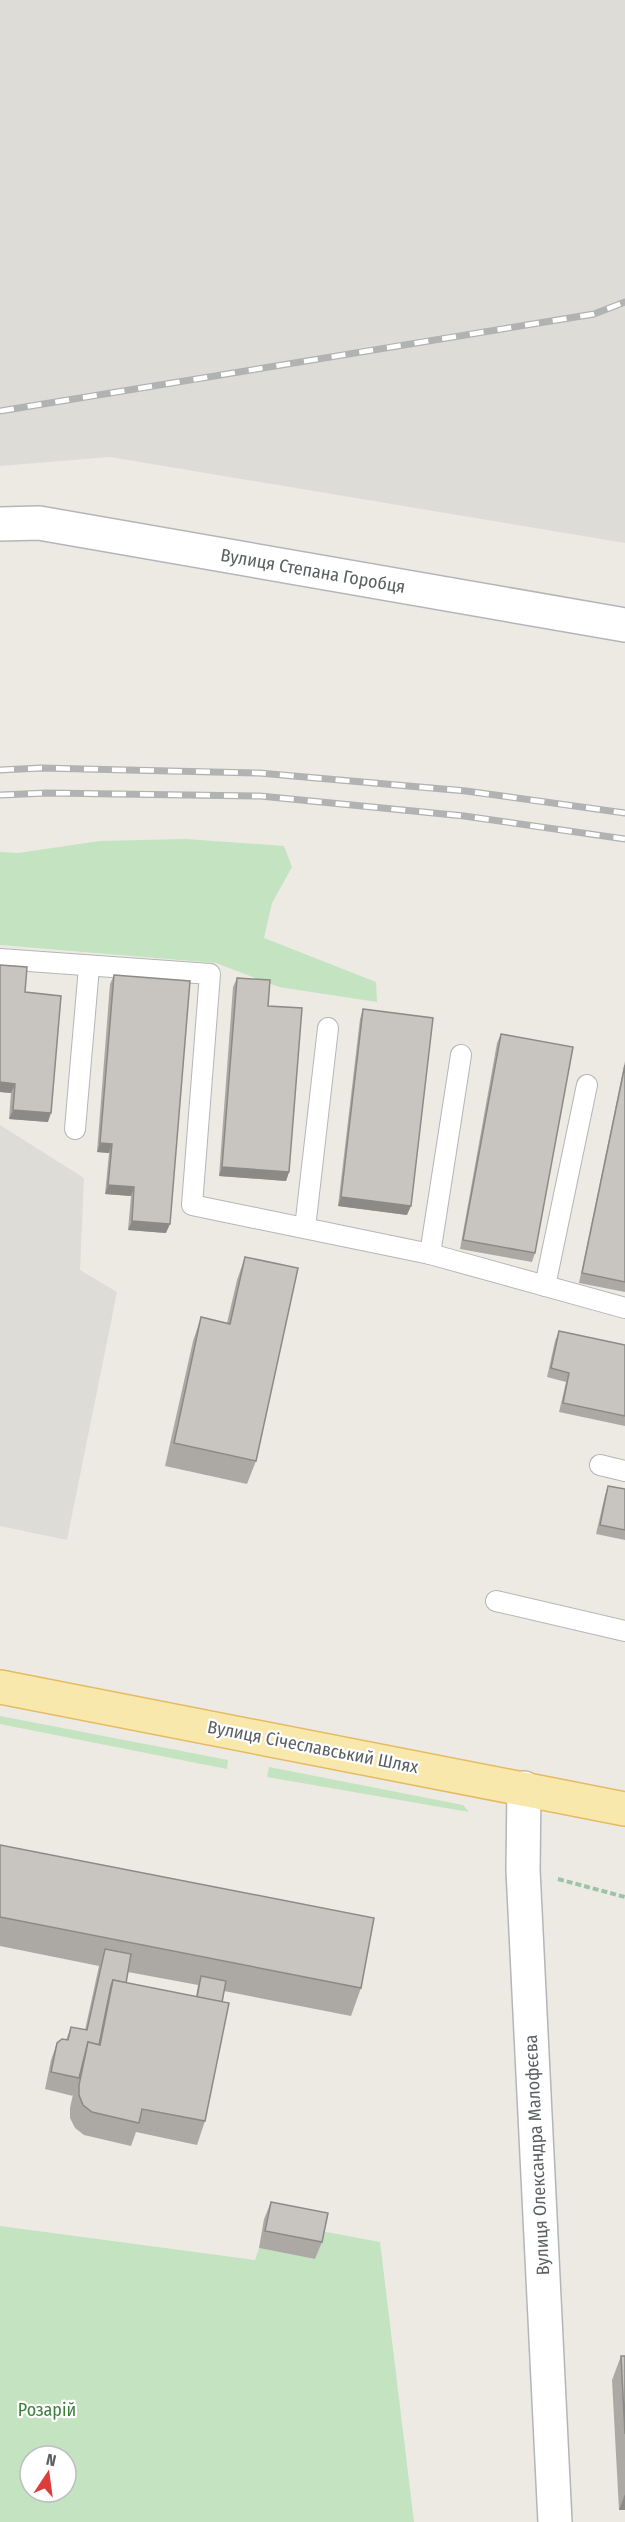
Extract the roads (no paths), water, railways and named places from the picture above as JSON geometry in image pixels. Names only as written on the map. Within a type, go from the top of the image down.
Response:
[{"type":"main road","name":"Вулиця Січеславський Шлях","points":[[0,1687],[625,1809]]},
{"type":"street","name":"Вулиця Степана Горобця","points":[[0,524],[39,523],[625,626]]},
{"type":"street","name":"Вулиця Олександра Малофєєва","points":[[524,1788],[523,1870],[555,2522]]},
{"type":"lane","points":[[0,959],[210,974],[192,1205],[430,1254],[625,1308]]},
{"type":"lane","points":[[75,1129],[89,967]]},
{"type":"lane","points":[[305,1228],[328,1028]]},
{"type":"lane","points":[[430,1254],[461,1056]]},
{"type":"lane","points":[[545,1286],[587,1085]]},
{"type":"lane","points":[[600,1466],[625,1471]]},
{"type":"lane","points":[[496,1601],[625,1631]]},
{"type":"railway","points":[[0,411],[594,314],[625,302]]},
{"type":"railway","points":[[0,770],[41,768],[259,773],[466,791],[625,813]]},
{"type":"railway","points":[[0,795],[47,793],[260,796],[464,816],[625,839]]},
{"type":"park label","name":"Розарій","points":[[47,2410]]}]
